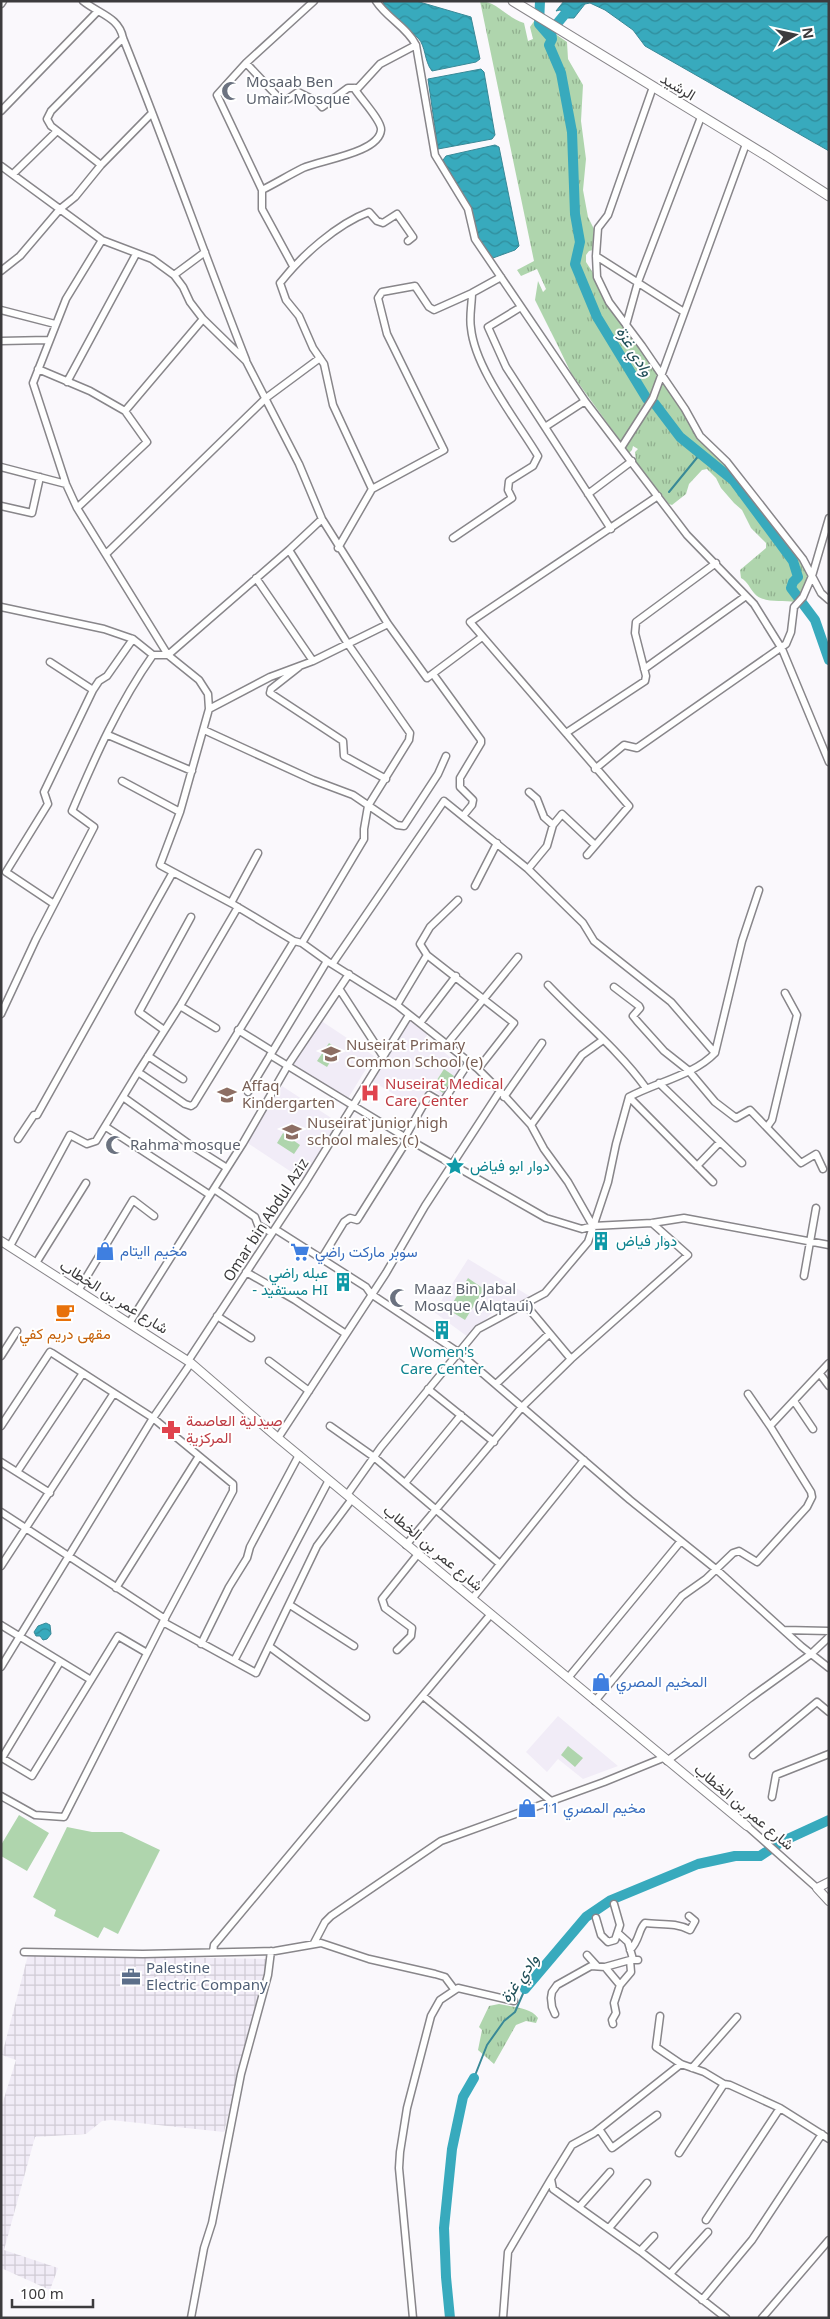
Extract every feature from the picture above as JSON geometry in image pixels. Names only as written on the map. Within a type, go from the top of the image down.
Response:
[{"type":"main road","name":"الرشيد","points":[[513,1],[829,196]]},
{"type":"street","points":[[83,1],[97,12],[115,20],[121,28],[123,38],[175,168],[190,216],[205,252],[226,313],[246,361],[299,464],[322,519],[338,548],[388,624],[427,678],[482,637]]},
{"type":"street","points":[[293,266],[262,209],[262,190],[217,94],[246,63],[314,1]]},
{"type":"street","points":[[376,1],[381,10],[413,38],[416,45],[435,155],[468,210],[475,238],[585,401],[687,535],[754,604],[782,649],[829,762]]},
{"type":"street","points":[[1,111],[97,12]]},
{"type":"street","points":[[101,165],[57,130],[47,119],[51,111],[123,38]]},
{"type":"street","points":[[246,63],[279,98],[288,99],[298,92],[318,102],[322,107],[348,88],[358,88],[380,64],[416,45]]},
{"type":"street","points":[[262,190],[304,167],[357,151],[369,146],[378,138],[381,130],[380,122],[354,88]]},
{"type":"street","points":[[653,88],[608,214],[598,228],[597,277],[608,302],[626,324],[700,436],[728,462],[803,559],[822,594],[829,600]]},
{"type":"street","points":[[1,271],[20,256],[60,209],[75,197],[101,165],[152,113]]},
{"type":"street","points":[[626,324],[638,282],[701,116]]},
{"type":"street","points":[[13,174],[57,130]]},
{"type":"street","points":[[621,448],[653,398],[746,144]]},
{"type":"street","points":[[1,166],[102,240],[152,259],[174,275],[203,319],[246,361]]},
{"type":"street","points":[[372,489],[333,405],[324,364],[313,348],[299,316],[286,300],[280,283],[293,266],[342,226],[369,212],[377,221],[383,223],[396,214],[413,237],[408,241]]},
{"type":"street","points":[[102,240],[66,299],[48,340],[33,383],[36,398],[66,484],[77,508],[168,655],[199,680],[208,694],[209,709],[204,730],[180,812],[160,865],[231,903],[294,941],[302,943],[397,1005],[478,1069],[531,1125],[544,1149],[568,1182],[593,1226]]},
{"type":"street","points":[[174,275],[205,252]]},
{"type":"street","points":[[67,382],[136,254]]},
{"type":"street","points":[[596,256],[684,312]]},
{"type":"street","points":[[338,548],[372,489],[444,450],[387,334],[378,298],[382,292],[415,286],[429,307],[434,310],[472,293],[501,277]]},
{"type":"street","points":[[453,538],[512,498],[508,490],[509,481],[533,466],[538,456],[488,376],[477,351],[470,327],[472,293]]},
{"type":"street","points":[[521,307],[488,327],[506,367],[611,529]]},
{"type":"street","points":[[1,310],[55,324]]},
{"type":"street","points":[[126,412],[203,319]]},
{"type":"street","points":[[1,340],[48,340]]},
{"type":"street","points":[[106,554],[266,398],[320,358]]},
{"type":"street","points":[[38,369],[90,392],[126,412],[148,442],[77,508]]},
{"type":"street","points":[[545,426],[585,401]]},
{"type":"street","points":[[588,494],[632,461]]},
{"type":"street","points":[[1,467],[66,484]]},
{"type":"street","points":[[1,506],[32,513],[40,477]]},
{"type":"street","points":[[588,855],[629,806],[595,769],[470,622],[658,496]]},
{"type":"street","points":[[595,769],[624,745],[629,745],[633,749],[637,748],[782,649],[788,641],[794,607],[804,596],[812,576],[829,518]]},
{"type":"street","points":[[1,607],[104,629],[132,639],[153,655],[168,655],[290,550],[322,519]]},
{"type":"street","points":[[290,550],[348,644],[410,733],[409,740],[368,806],[364,838],[302,943]]},
{"type":"street","points":[[566,733],[643,683],[646,676],[634,634],[636,622],[716,563]]},
{"type":"street","points":[[256,578],[313,661]]},
{"type":"street","points":[[644,669],[746,596]]},
{"type":"street","points":[[209,709],[270,677],[313,661],[388,624]]},
{"type":"street","points":[[54,904],[4,875],[48,804],[44,792],[93,690],[99,681],[107,676],[132,639]]},
{"type":"street","points":[[1,1014],[54,904],[94,827],[72,811],[131,686],[153,655]]},
{"type":"street","points":[[50,662],[93,690]]},
{"type":"street","points":[[301,666],[271,689],[270,693],[343,741],[344,756],[386,779]]},
{"type":"street","points":[[433,674],[481,740],[481,744],[460,778],[460,787],[472,800],[472,805],[463,816]]},
{"type":"street","points":[[204,730],[313,780],[353,795],[398,826],[404,826],[438,774],[446,756]]},
{"type":"street","points":[[108,734],[192,771]]},
{"type":"street","points":[[122,781],[180,812]]},
{"type":"street","points":[[529,792],[537,798],[544,816],[553,825]]},
{"type":"street","points":[[248,1092],[330,962],[444,801],[528,869],[583,923],[594,941],[671,1002],[716,1053]]},
{"type":"street","points":[[528,869],[546,846],[553,825],[562,814],[595,845]]},
{"type":"street","points":[[475,886],[497,843]]},
{"type":"street","points":[[231,903],[258,853]]},
{"type":"street","points":[[18,1140],[34,1116],[37,1116],[173,872]]},
{"type":"street","points":[[1,1512],[28,1528],[116,1588],[128,1593],[164,1620],[201,1644],[256,1673],[317,1546],[374,1457],[478,1329],[545,1293],[588,1242],[608,1182],[616,1144],[630,1097],[646,1088],[705,1064],[716,1053],[742,940],[759,890]]},
{"type":"street","points":[[458,900],[430,927],[420,944],[427,955],[514,1023],[478,1069]]},
{"type":"street","points":[[10,1246],[70,1135],[87,1144],[92,1144],[106,1127],[122,1097],[180,1006],[238,907]]},
{"type":"street","points":[[164,1030],[139,1012],[191,917]]},
{"type":"street","points":[[138,1072],[185,1104],[191,1106],[294,941]]},
{"type":"street","points":[[397,1005],[427,955]]},
{"type":"street","points":[[447,1044],[482,998],[518,957]]},
{"type":"street","points":[[130,1322],[332,996],[340,990],[349,974]]},
{"type":"street","points":[[420,1023],[456,976]]},
{"type":"street","points":[[548,985],[603,1040],[646,1088]]},
{"type":"street","points":[[614,987],[639,1006],[640,1008],[633,1016],[664,1051],[688,1070],[715,1102],[736,1118],[750,1110],[801,1164],[816,1154],[823,1169]]},
{"type":"street","points":[[340,990],[383,1056]]},
{"type":"street","points":[[767,1127],[772,1120],[797,1015],[785,993]]},
{"type":"street","points":[[180,1006],[216,1028]]},
{"type":"street","name":"Omar bin Abdul Aziz","points":[[1,1667],[68,1555],[106,1498],[153,1418],[354,1105],[409,1014]]},
{"type":"street","points":[[238,1030],[288,1066],[407,1138],[546,1218],[582,1228],[652,1223],[684,1218],[829,1245]]},
{"type":"street","points":[[531,1125],[582,1055],[603,1040]]},
{"type":"street","points":[[278,1438],[453,1165],[502,1094],[542,1043]]},
{"type":"street","points":[[148,1056],[183,1079]]},
{"type":"street","points":[[322,1258],[344,1222],[350,1218],[357,1220],[359,1217],[407,1138],[429,1095],[441,1102],[444,1100],[468,1062]]},
{"type":"street","points":[[659,1083],[742,1163]]},
{"type":"street","points":[[122,1097],[227,1168]]},
{"type":"street","points":[[630,1097],[712,1182]]},
{"type":"street","points":[[106,1127],[210,1195]]},
{"type":"street","points":[[697,1166],[720,1142]]},
{"type":"street","points":[[36,1263],[86,1184]]},
{"type":"street","points":[[214,1189],[254,1217],[258,1225],[274,1231],[322,1258],[366,1287],[371,1294],[458,1352],[717,1570],[829,1668]]},
{"type":"street","points":[[78,1291],[133,1200],[154,1216]]},
{"type":"street","points":[[804,1276],[808,1242],[816,1208]]},
{"type":"street","points":[[406,1544],[522,1407],[571,1359],[688,1254],[652,1223]]},
{"type":"street","name":"شارع عمر بن الخطاب","points":[[1,1241],[130,1322],[189,1362],[328,1480],[747,1826],[829,1900]]},
{"type":"street","points":[[246,1272],[295,1300],[346,1334]]},
{"type":"street","points":[[525,1304],[571,1359]]},
{"type":"street","points":[[217,1316],[251,1338]]},
{"type":"street","points":[[1,1356],[16,1331]]},
{"type":"street","points":[[496,1384],[549,1334]]},
{"type":"street","points":[[1,1426],[51,1353],[153,1418],[233,1484],[234,1491],[164,1620],[64,1817],[35,1815],[1,1796]]},
{"type":"street","points":[[269,1361],[309,1392]]},
{"type":"street","points":[[770,1426],[829,1364]]},
{"type":"street","points":[[17,1472],[83,1374]]},
{"type":"street","points":[[820,1374],[829,1386]]},
{"type":"street","points":[[428,1389],[494,1442]]},
{"type":"street","points":[[1,1566],[28,1528],[114,1393]]},
{"type":"street","points":[[595,1701],[682,1596],[717,1570],[733,1553],[739,1551],[757,1562],[808,1507],[812,1497],[770,1426],[748,1394]]},
{"type":"street","points":[[794,1401],[813,1429]]},
{"type":"street","points":[[405,1483],[461,1415]]},
{"type":"street","points":[[330,1426],[374,1457],[500,1564]]},
{"type":"street","points":[[201,1644],[299,1455]]},
{"type":"street","points":[[116,1588],[199,1456]]},
{"type":"street","points":[[472,1599],[584,1460]]},
{"type":"street","points":[[1,1462],[50,1493]]},
{"type":"street","points":[[234,1662],[328,1480]]},
{"type":"street","points":[[568,1678],[681,1541]]},
{"type":"street","points":[[397,1650],[411,1636],[412,1628],[385,1608],[382,1599],[418,1554]]},
{"type":"street","points":[[290,1605],[354,1646]]},
{"type":"street","points":[[213,1952],[214,1945],[491,1614]]},
{"type":"street","points":[[1,1625],[91,1680]]},
{"type":"street","points":[[784,1630],[829,1631]]},
{"type":"street","points":[[60,1662],[2,1758],[32,1776],[118,1636],[147,1653]]},
{"type":"street","points":[[314,1943],[325,1922],[331,1916],[441,1841],[665,1760],[812,1654],[829,1637]]},
{"type":"street","points":[[270,1647],[366,1717]]},
{"type":"street","points":[[423,1696],[551,1801]]},
{"type":"street","points":[[752,1755],[816,1702],[829,1712]]},
{"type":"street","points":[[772,1797],[776,1775],[829,1754]]},
{"type":"street","points":[[817,1888],[829,1882]]},
{"type":"street","points":[[596,1918],[601,1935],[608,1942],[615,1940],[620,1925],[614,1904]]},
{"type":"street","points":[[630,1950],[636,1944],[642,1925],[645,1923],[664,1925],[676,1923],[690,1930],[696,1921],[689,1916]]},
{"type":"street","points":[[613,2024],[612,2020],[616,2013],[614,2003],[620,1985],[631,1972],[634,1960],[628,1942],[618,1933]]},
{"type":"street","points":[[24,1952],[271,1951],[314,1943],[328,1945],[369,1959],[445,1977],[454,1989]]},
{"type":"street","points":[[191,2318],[241,2074],[268,1975],[271,1951]]},
{"type":"street","points":[[587,1955],[597,1966]]},
{"type":"street","points":[[555,2014],[551,1998],[557,1984],[591,1966],[605,1967],[634,1960]]},
{"type":"street","points":[[605,1967],[620,1985]]},
{"type":"street","points":[[413,2318],[399,2168],[407,2108],[431,2016],[440,2000],[454,1989],[465,1988],[514,2001]]},
{"type":"street","points":[[660,2016],[656,2047],[681,2064],[780,2108],[829,2139]]},
{"type":"street","points":[[692,2068],[737,2017]]},
{"type":"street","points":[[503,2318],[508,2252],[572,2145],[599,2129],[681,2064]]},
{"type":"street","points":[[679,2153],[724,2084]]},
{"type":"street","points":[[706,2220],[780,2108]]},
{"type":"street","points":[[599,2129],[612,2148],[657,2115]]},
{"type":"street","points":[[702,2300],[752,2240],[822,2134]]},
{"type":"street","points":[[580,2206],[610,2172]]},
{"type":"street","points":[[551,2179],[553,2189],[580,2206],[726,2318]]},
{"type":"street","points":[[609,2228],[647,2183]]},
{"type":"street","points":[[670,2274],[708,2232]]},
{"type":"street","points":[[640,2251],[654,2236]]},
{"type":"street","points":[[762,2318],[829,2240]]},
{"type":"shaded area","name":"Nuseirat junior high school males (c)","points":[[410,1019],[428,1032],[426,1037],[462,1067],[443,1098],[430,1087],[417,1108],[372,1081]]},
{"type":"shaded area","points":[[320,1020],[374,1056],[347,1100],[292,1066]]},
{"type":"shaded area","name":"Nuseirat junior high school males (c)","points":[[282,1086],[339,1123],[302,1179],[246,1142]]},
{"type":"shaded area","points":[[468,1259],[531,1297],[504,1313],[499,1306],[468,1337],[434,1312]]},
{"type":"shaded area","points":[[558,1716],[618,1766],[583,1779],[558,1759],[547,1772],[526,1752]]},
{"type":"shaded area","points":[[28,1955],[269,1959],[224,2132],[111,2120],[102,2121],[86,2134],[35,2137],[4,2250],[58,2268],[50,2290],[1,2268],[1,2108],[16,2060],[2,2055]]},
{"type":"green space","points":[[480,1],[492,4],[524,23],[528,41],[533,39],[530,27],[535,20],[567,42],[568,59],[583,85],[581,121],[586,159],[583,190],[588,217],[594,229],[593,250],[589,251],[586,255],[586,262],[659,375],[651,397],[621,442],[571,373],[535,300],[538,281],[543,292],[546,289],[537,269],[521,276],[517,270],[534,261]]},
{"type":"green space","points":[[662,381],[800,560],[809,576],[802,594],[795,602],[762,599],[741,578],[740,570],[766,548],[766,543],[751,528],[742,510],[721,488],[716,478],[707,469],[702,470],[689,484],[686,494],[672,505],[669,504],[636,462],[635,452],[638,449],[633,446],[629,453],[625,448],[657,399]]},
{"type":"green space","points":[[329,1043],[338,1049],[327,1067],[317,1061]]},
{"type":"green space","points":[[444,1069],[454,1076],[443,1093],[433,1086]]},
{"type":"green space","points":[[283,1133],[300,1145],[294,1154],[277,1143]]},
{"type":"green space","points":[[468,1278],[484,1289],[465,1320],[452,1312],[455,1306],[452,1304]]},
{"type":"green space","points":[[568,1746],[583,1758],[575,1767],[561,1755]]},
{"type":"green space","points":[[19,1815],[49,1833],[27,1871],[1,1856],[1,1845]]},
{"type":"green space","points":[[67,1827],[92,1832],[122,1832],[160,1850],[118,1934],[104,1927],[98,1938],[54,1916],[56,1910],[33,1897]]},
{"type":"green space","points":[[499,2004],[526,2010],[535,2014],[538,2018],[536,2023],[526,2021],[516,2025],[494,2064],[478,2050],[482,2030],[479,2027],[489,2006]]},
{"type":"water","points":[[383,1],[416,1],[471,17],[480,59],[476,62],[432,71],[421,41],[392,17]]},
{"type":"water","points":[[564,1],[829,1],[829,151],[645,46],[633,30],[605,10],[590,3],[585,4],[574,18],[568,18],[568,14],[560,10],[556,11]]},
{"type":"water","points":[[481,69],[484,72],[495,135],[492,139],[438,149],[428,79]]},
{"type":"water","points":[[495,145],[499,147],[519,246],[515,250],[493,258],[478,238],[471,208],[443,160],[446,156]]},
{"type":"water","points":[[46,1623],[50,1625],[51,1634],[47,1639],[43,1640],[40,1636],[36,1636],[34,1632],[38,1626]]},
{"type":"waterway","name":"وادي غزة","points":[[540,1],[539,24],[552,39]]},
{"type":"waterway","name":"وادي غزة","points":[[565,14],[551,31],[552,39],[549,45],[561,73],[572,132],[575,214],[580,242],[575,264],[597,317],[647,399],[655,404],[680,437],[733,480],[793,561],[798,577],[793,582],[791,588],[815,620],[829,660]]},
{"type":"waterway","points":[[669,492],[700,454]]},
{"type":"waterway","name":"وادي غزة","points":[[525,1989],[586,1917],[611,1900],[698,1864],[735,1856],[760,1856],[781,1842],[829,1820]]},
{"type":"waterway","name":"وادي غزة","points":[[474,2078],[487,2045],[504,2021],[515,2012],[525,1989]]},
{"type":"waterway","name":"وادي غزة","points":[[450,2318],[444,2228],[452,2149],[463,2097],[474,2078]]},
{"type":"place","name":"Mosaab Ben Umair Mosque","points":[[231,91]]},
{"type":"place","name":"Nuseirat Primary Common School (e)","points":[[331,1054]]},
{"type":"place","name":"Nuseirat Medical Care Center","points":[[370,1093]]},
{"type":"place","name":"Affaq Kindergarten","points":[[227,1095]]},
{"type":"place","name":"Nuseirat junior high school males (c)","points":[[292,1132]]},
{"type":"place","name":"Rahma mosque","points":[[115,1145]]},
{"type":"place","name":"دوار ابو فياض","points":[[455,1166]]},
{"type":"place","name":"دوار فياض","points":[[601,1241]]},
{"type":"place","name":"مخيم اايتام","points":[[105,1251]]},
{"type":"place","name":"سوبر ماركت راضي","points":[[300,1252]]},
{"type":"place","name":"عبله راضي - مستفيد HI","points":[[343,1282]]},
{"type":"place","name":"Maaz Bin Jabal Mosque (Alqtaui)","points":[[399,1298]]},
{"type":"place","name":"مقهى دريم كفي","points":[[65,1312]]},
{"type":"place","name":"Women's Care Center","points":[[442,1330]]},
{"type":"place","name":"صيدلية العاصمة المركزية","points":[[171,1430]]},
{"type":"place","name":"المخيم المصري","points":[[601,1682]]},
{"type":"place","name":"مخيم المصري 11","points":[[527,1808]]},
{"type":"place","name":"Palestine Electric Company","points":[[131,1977]]}]
